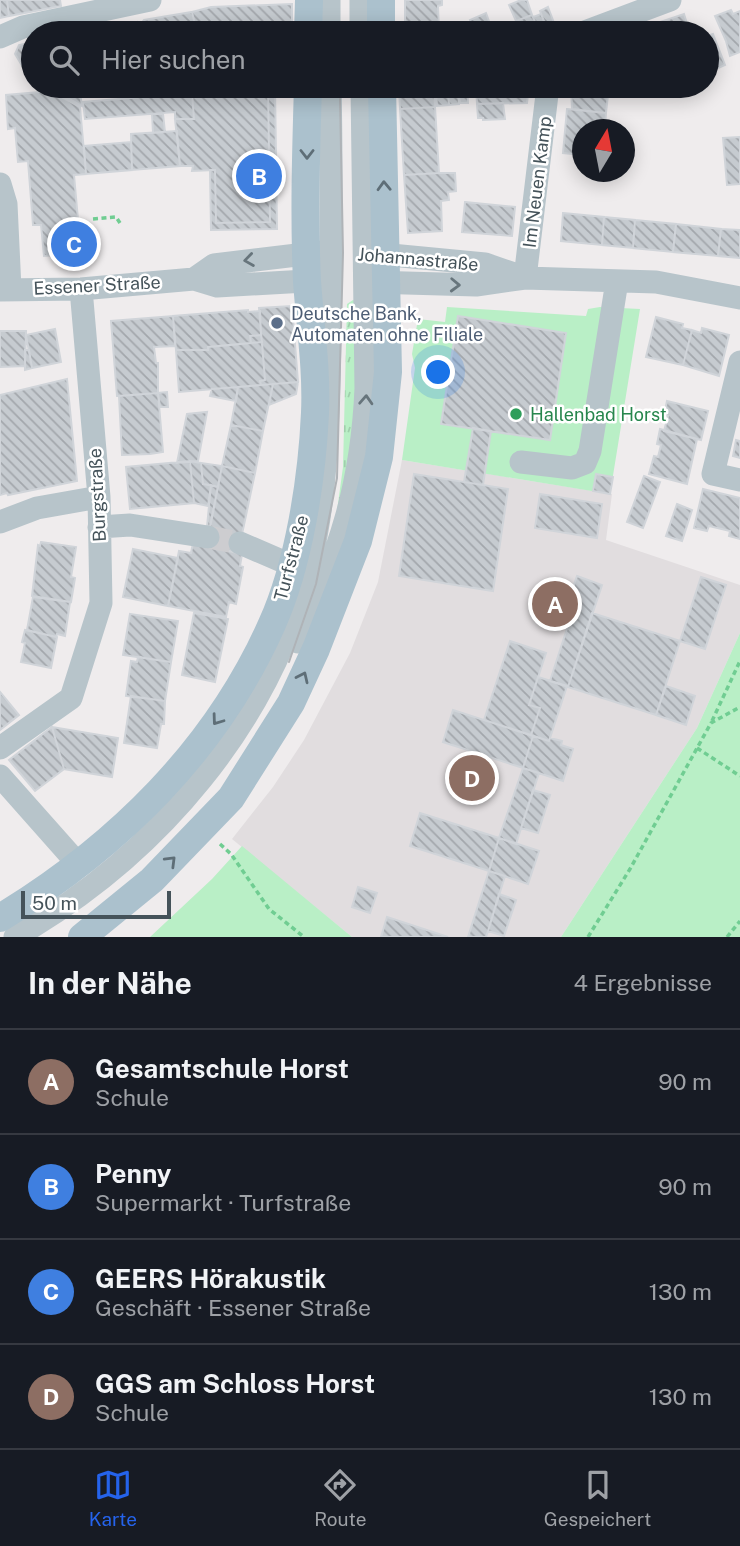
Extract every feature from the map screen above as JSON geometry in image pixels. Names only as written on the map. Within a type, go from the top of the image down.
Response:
[{"type":"main road","points":[[309,0],[309,21]]},
{"type":"main road","points":[[381,0],[381,21]]},
{"type":"main road","name":"Turfstraße","points":[[0,918],[79,864],[142,811],[192,754],[231,701],[273,622],[291,565],[307,498],[315,413],[320,252],[309,98]]},
{"type":"main road","points":[[82,937],[152,880],[230,798],[290,704],[316,649],[358,541],[379,457],[388,372],[375,282],[381,98]]},
{"type":"street","points":[[51,21],[150,0]]},
{"type":"street","points":[[329,0],[329,21]]},
{"type":"street","points":[[360,0],[361,21]]},
{"type":"street","points":[[614,21],[670,0]]},
{"type":"street","points":[[0,37],[21,28]]},
{"type":"street","points":[[320,252],[329,98]]},
{"type":"street","points":[[363,98],[375,253]]},
{"type":"street","name":"Im Neuen Kamp","points":[[526,278],[547,98]]},
{"type":"street","points":[[0,184],[6,204],[5,289]]},
{"type":"street","name":"Johannastraße","points":[[320,252],[375,253],[485,264],[526,278]]},
{"type":"street","name":"Essener Straße","points":[[194,279],[214,265],[320,252]]},
{"type":"street","name":"Johannastraße","points":[[319,280],[476,285],[526,278],[617,281],[682,285],[740,298]]},
{"type":"street","name":"Essener Straße","points":[[5,289],[81,289],[194,279],[216,286],[319,280]]},
{"type":"street","points":[[15,937],[106,876],[176,810],[231,739],[256,700],[275,660],[310,562],[324,490],[328,448],[319,280]]},
{"type":"street","points":[[521,462],[572,468],[585,463],[590,451],[617,281]]},
{"type":"street","points":[[43,937],[117,883],[176,828],[224,771],[268,703],[330,571],[347,519],[355,486],[366,399],[375,282]]},
{"type":"street","name":"Burgstraße","points":[[0,748],[71,698],[102,603],[99,497],[81,289]]},
{"type":"street","points":[[740,362],[713,474],[740,480]]},
{"type":"street","points":[[0,522],[37,508],[99,497]]},
{"type":"street","points":[[99,527],[130,525],[208,537]]},
{"type":"street","points":[[240,543],[291,565]]},
{"type":"street","points":[[0,776],[79,864]]},
{"type":"path","points":[[93,219],[116,217],[120,222]]},
{"type":"path","points":[[588,937],[711,723],[740,661]]},
{"type":"path","points":[[711,723],[740,707]]},
{"type":"path","points":[[696,748],[740,776]]},
{"type":"path","points":[[205,827],[231,854],[269,909],[304,937]]},
{"type":"path","points":[[727,937],[740,921]]},
{"type":"shaded area","points":[[402,460],[612,494],[606,540],[740,585],[740,633],[697,728],[561,937],[352,937],[232,839],[273,787],[304,740],[350,653],[378,582]]},
{"type":"green space","points":[[353,300],[358,303],[356,445],[336,518],[343,467],[347,304]]},
{"type":"green space","name":"Hallenbad Horst","points":[[447,307],[586,316],[588,309],[600,307],[640,309],[610,494],[402,460],[415,368],[412,354],[418,319],[445,322]]},
{"type":"green space","points":[[740,633],[740,937],[561,937],[697,728]]},
{"type":"green space","points":[[242,846],[352,937],[150,937],[212,879]]},
{"type":"building","points":[[0,0],[7,0],[9,16],[0,18]]},
{"type":"building","points":[[7,0],[60,0],[61,6],[9,16]]},
{"type":"building","points":[[405,0],[442,0],[442,5],[438,6],[439,21],[405,21]]},
{"type":"building","points":[[527,0],[532,15],[516,21],[509,5]]},
{"type":"building","points":[[292,4],[292,21],[194,21],[192,12],[211,7]]},
{"type":"building","points":[[548,7],[553,21],[544,21],[540,11]]},
{"type":"building","points":[[731,10],[733,14],[740,11],[740,52],[730,56],[715,16]]},
{"type":"building","points":[[192,12],[194,21],[143,21]]},
{"type":"building","points":[[486,13],[489,21],[470,21]]},
{"type":"building","points":[[541,14],[544,21],[534,21],[533,17]]},
{"type":"building","points":[[684,14],[686,21],[663,21]]},
{"type":"building","points":[[532,15],[535,21],[516,21]]},
{"type":"building","points":[[21,45],[21,64],[15,54]]},
{"type":"building","points":[[719,50],[725,65],[719,68]]},
{"type":"building","points":[[21,94],[21,98],[64,98],[80,107],[86,174],[74,175],[81,253],[44,256],[41,225],[33,225],[28,161],[18,162],[15,128],[8,129],[6,95]]},
{"type":"building","points":[[68,98],[81,98],[82,106]]},
{"type":"building","points":[[131,98],[192,98],[194,119],[175,119],[175,112],[85,119],[83,102]]},
{"type":"building","points":[[192,98],[268,98],[270,222],[216,223],[215,170],[192,171],[193,166],[180,166],[175,119],[194,119]]},
{"type":"building","points":[[268,98],[275,98],[277,229],[211,230],[210,170],[215,170],[216,223],[270,222]]},
{"type":"building","points":[[400,98],[435,98],[435,107],[400,109]]},
{"type":"building","points":[[436,98],[449,98],[449,105],[437,106]]},
{"type":"building","points":[[449,98],[459,98],[459,104],[449,105]]},
{"type":"building","points":[[459,98],[468,98],[468,103],[460,103]]},
{"type":"building","points":[[477,98],[528,98],[527,103],[477,104]]},
{"type":"building","points":[[572,98],[608,98],[606,113],[572,109]]},
{"type":"building","points":[[503,103],[505,119],[478,118],[477,104]]},
{"type":"building","points":[[435,107],[439,173],[404,175],[400,109]]},
{"type":"building","points":[[567,109],[606,113],[606,119],[572,119],[572,154],[563,153]]},
{"type":"building","points":[[152,114],[163,114],[165,132],[153,133]]},
{"type":"building","points":[[177,131],[180,166],[132,170],[131,134]]},
{"type":"building","points":[[740,137],[740,184],[727,185],[723,138]]},
{"type":"building","points":[[131,142],[132,170],[86,174],[84,146]]},
{"type":"building","points":[[455,173],[456,191],[448,192],[449,200],[441,201],[442,231],[408,233],[404,175]]},
{"type":"building","points":[[465,202],[515,207],[512,236],[462,232]]},
{"type":"building","points":[[563,213],[604,217],[602,245],[561,241]]},
{"type":"building","points":[[604,217],[635,220],[633,248],[602,245]]},
{"type":"building","points":[[635,220],[676,224],[673,252],[633,248]]},
{"type":"building","points":[[676,224],[721,229],[718,256],[673,252]]},
{"type":"building","points":[[721,229],[740,230],[740,258],[718,256]]},
{"type":"building","points":[[292,306],[298,382],[261,385],[260,381],[265,380],[259,308]]},
{"type":"building","points":[[260,311],[261,335],[250,336],[251,343],[208,347],[208,350],[176,350],[173,316]]},
{"type":"building","points":[[173,316],[175,346],[154,347],[158,363],[158,393],[117,396],[111,321]]},
{"type":"building","points":[[458,316],[566,333],[550,440],[441,424]]},
{"type":"building","points":[[656,317],[683,324],[682,328],[692,330],[683,365],[646,357]]},
{"type":"building","points":[[702,328],[729,335],[719,376],[683,365],[692,330],[701,333]]},
{"type":"building","points":[[55,329],[61,362],[32,368],[26,335]]},
{"type":"building","points":[[0,331],[26,331],[25,366],[0,367]]},
{"type":"building","points":[[261,335],[262,342],[251,343],[250,336]]},
{"type":"building","points":[[262,342],[265,380],[260,381],[261,385],[179,392],[176,350],[208,350],[208,347]]},
{"type":"building","points":[[25,350],[29,350],[32,368],[25,370]]},
{"type":"building","points":[[67,379],[77,481],[0,495],[0,395]]},
{"type":"building","points":[[298,382],[296,394],[269,405],[273,384]]},
{"type":"building","points":[[273,384],[263,431],[231,425],[238,387]]},
{"type":"building","points":[[238,387],[236,401],[210,396],[212,389]]},
{"type":"building","points":[[167,392],[168,407],[160,407],[158,393]]},
{"type":"building","points":[[158,393],[163,452],[122,455],[119,396]]},
{"type":"building","points":[[667,401],[708,411],[701,440],[664,431],[668,416],[664,415]]},
{"type":"building","points":[[207,412],[198,461],[177,463],[187,414]]},
{"type":"building","points":[[231,425],[263,431],[255,473],[222,466]]},
{"type":"building","points":[[473,428],[491,431],[483,485],[464,482]]},
{"type":"building","points":[[660,429],[697,439],[687,484],[649,474],[654,456],[658,457],[661,445],[657,444]]},
{"type":"building","points":[[736,440],[740,441],[740,458],[733,456]]},
{"type":"building","points":[[190,461],[194,503],[130,509],[126,467]]},
{"type":"building","points":[[190,461],[201,463],[203,484],[211,485],[208,506],[194,503]]},
{"type":"building","points":[[201,463],[222,466],[218,487],[203,484]]},
{"type":"building","points":[[222,466],[255,473],[238,553],[206,546]]},
{"type":"building","points":[[414,474],[508,489],[493,591],[399,576]]},
{"type":"building","points":[[596,474],[613,477],[610,494],[593,491]]},
{"type":"building","points":[[644,476],[660,482],[643,528],[627,522]]},
{"type":"building","points":[[211,485],[218,487],[210,528],[207,527]]},
{"type":"building","points":[[703,489],[740,498],[740,539],[729,536],[730,531],[709,526],[707,531],[694,528]]},
{"type":"building","points":[[540,494],[602,504],[597,538],[535,528]]},
{"type":"building","points":[[677,504],[692,510],[682,541],[666,536]]},
{"type":"building","points":[[41,542],[76,547],[71,577],[75,578],[71,602],[32,596],[38,545],[40,546]]},
{"type":"building","points":[[193,543],[242,554],[240,566],[243,567],[236,604],[229,602],[226,617],[168,606],[179,551],[191,553]]},
{"type":"building","points":[[133,549],[178,558],[168,606],[123,597]]},
{"type":"building","points":[[577,576],[602,585],[568,687],[550,681],[574,607],[567,605]]},
{"type":"building","points":[[701,577],[726,585],[705,649],[680,641]]},
{"type":"building","points":[[33,597],[70,602],[65,636],[57,634],[56,637],[27,630]]},
{"type":"building","points":[[194,613],[228,619],[215,682],[182,675]]},
{"type":"building","points":[[592,613],[680,641],[656,715],[568,687]]},
{"type":"building","points":[[130,614],[178,621],[171,662],[123,655]]},
{"type":"building","points":[[25,630],[57,637],[51,668],[21,662]]},
{"type":"building","points":[[510,641],[546,653],[529,705],[540,708],[531,735],[484,720]]},
{"type":"building","points":[[138,657],[171,662],[165,701],[126,696],[131,661],[137,662]]},
{"type":"building","points":[[538,677],[567,686],[549,741],[531,735],[540,708],[529,705]]},
{"type":"building","points":[[666,686],[695,696],[686,725],[656,715]]},
{"type":"building","points":[[0,692],[19,715],[0,730]]},
{"type":"building","points":[[131,696],[165,701],[164,724],[161,724],[157,748],[124,743]]},
{"type":"building","points":[[453,710],[533,736],[523,768],[443,742]]},
{"type":"building","points":[[52,727],[64,769],[35,791],[9,760]]},
{"type":"building","points":[[52,727],[118,738],[112,777],[64,769]]},
{"type":"building","points":[[533,736],[549,741],[550,738],[562,741],[561,745],[573,749],[563,781],[523,768]]},
{"type":"building","points":[[523,768],[539,773],[516,844],[499,838]]},
{"type":"building","points":[[533,790],[550,795],[538,833],[521,828]]},
{"type":"building","points":[[420,813],[499,838],[489,871],[410,846]]},
{"type":"building","points":[[499,838],[539,851],[528,884],[489,871]]},
{"type":"building","points":[[489,871],[505,876],[488,931],[486,937],[468,937]]},
{"type":"building","points":[[358,887],[377,893],[370,913],[352,907]]},
{"type":"building","points":[[499,894],[516,900],[504,936],[488,931]]},
{"type":"building","points":[[387,917],[448,937],[381,937]]},
{"type":"tunnel","points":[[208,537],[240,543]]},
{"type":"tram line","points":[[289,662],[316,584],[337,478],[343,253],[340,99]]},
{"type":"place","name":"Penny","points":[[259,176]]},
{"type":"place","name":"GEERS Hörakustik","points":[[74,244]]},
{"type":"place","name":"Deutsche Bank, Automaten ohne Filiale","points":[[277,323]]},
{"type":"place","name":"Hallenbad Horst","points":[[516,414]]},
{"type":"place","name":"Gesamtschule Horst","points":[[555,604]]},
{"type":"place","name":"GGS am Schloss Horst","points":[[472,778]]}]
